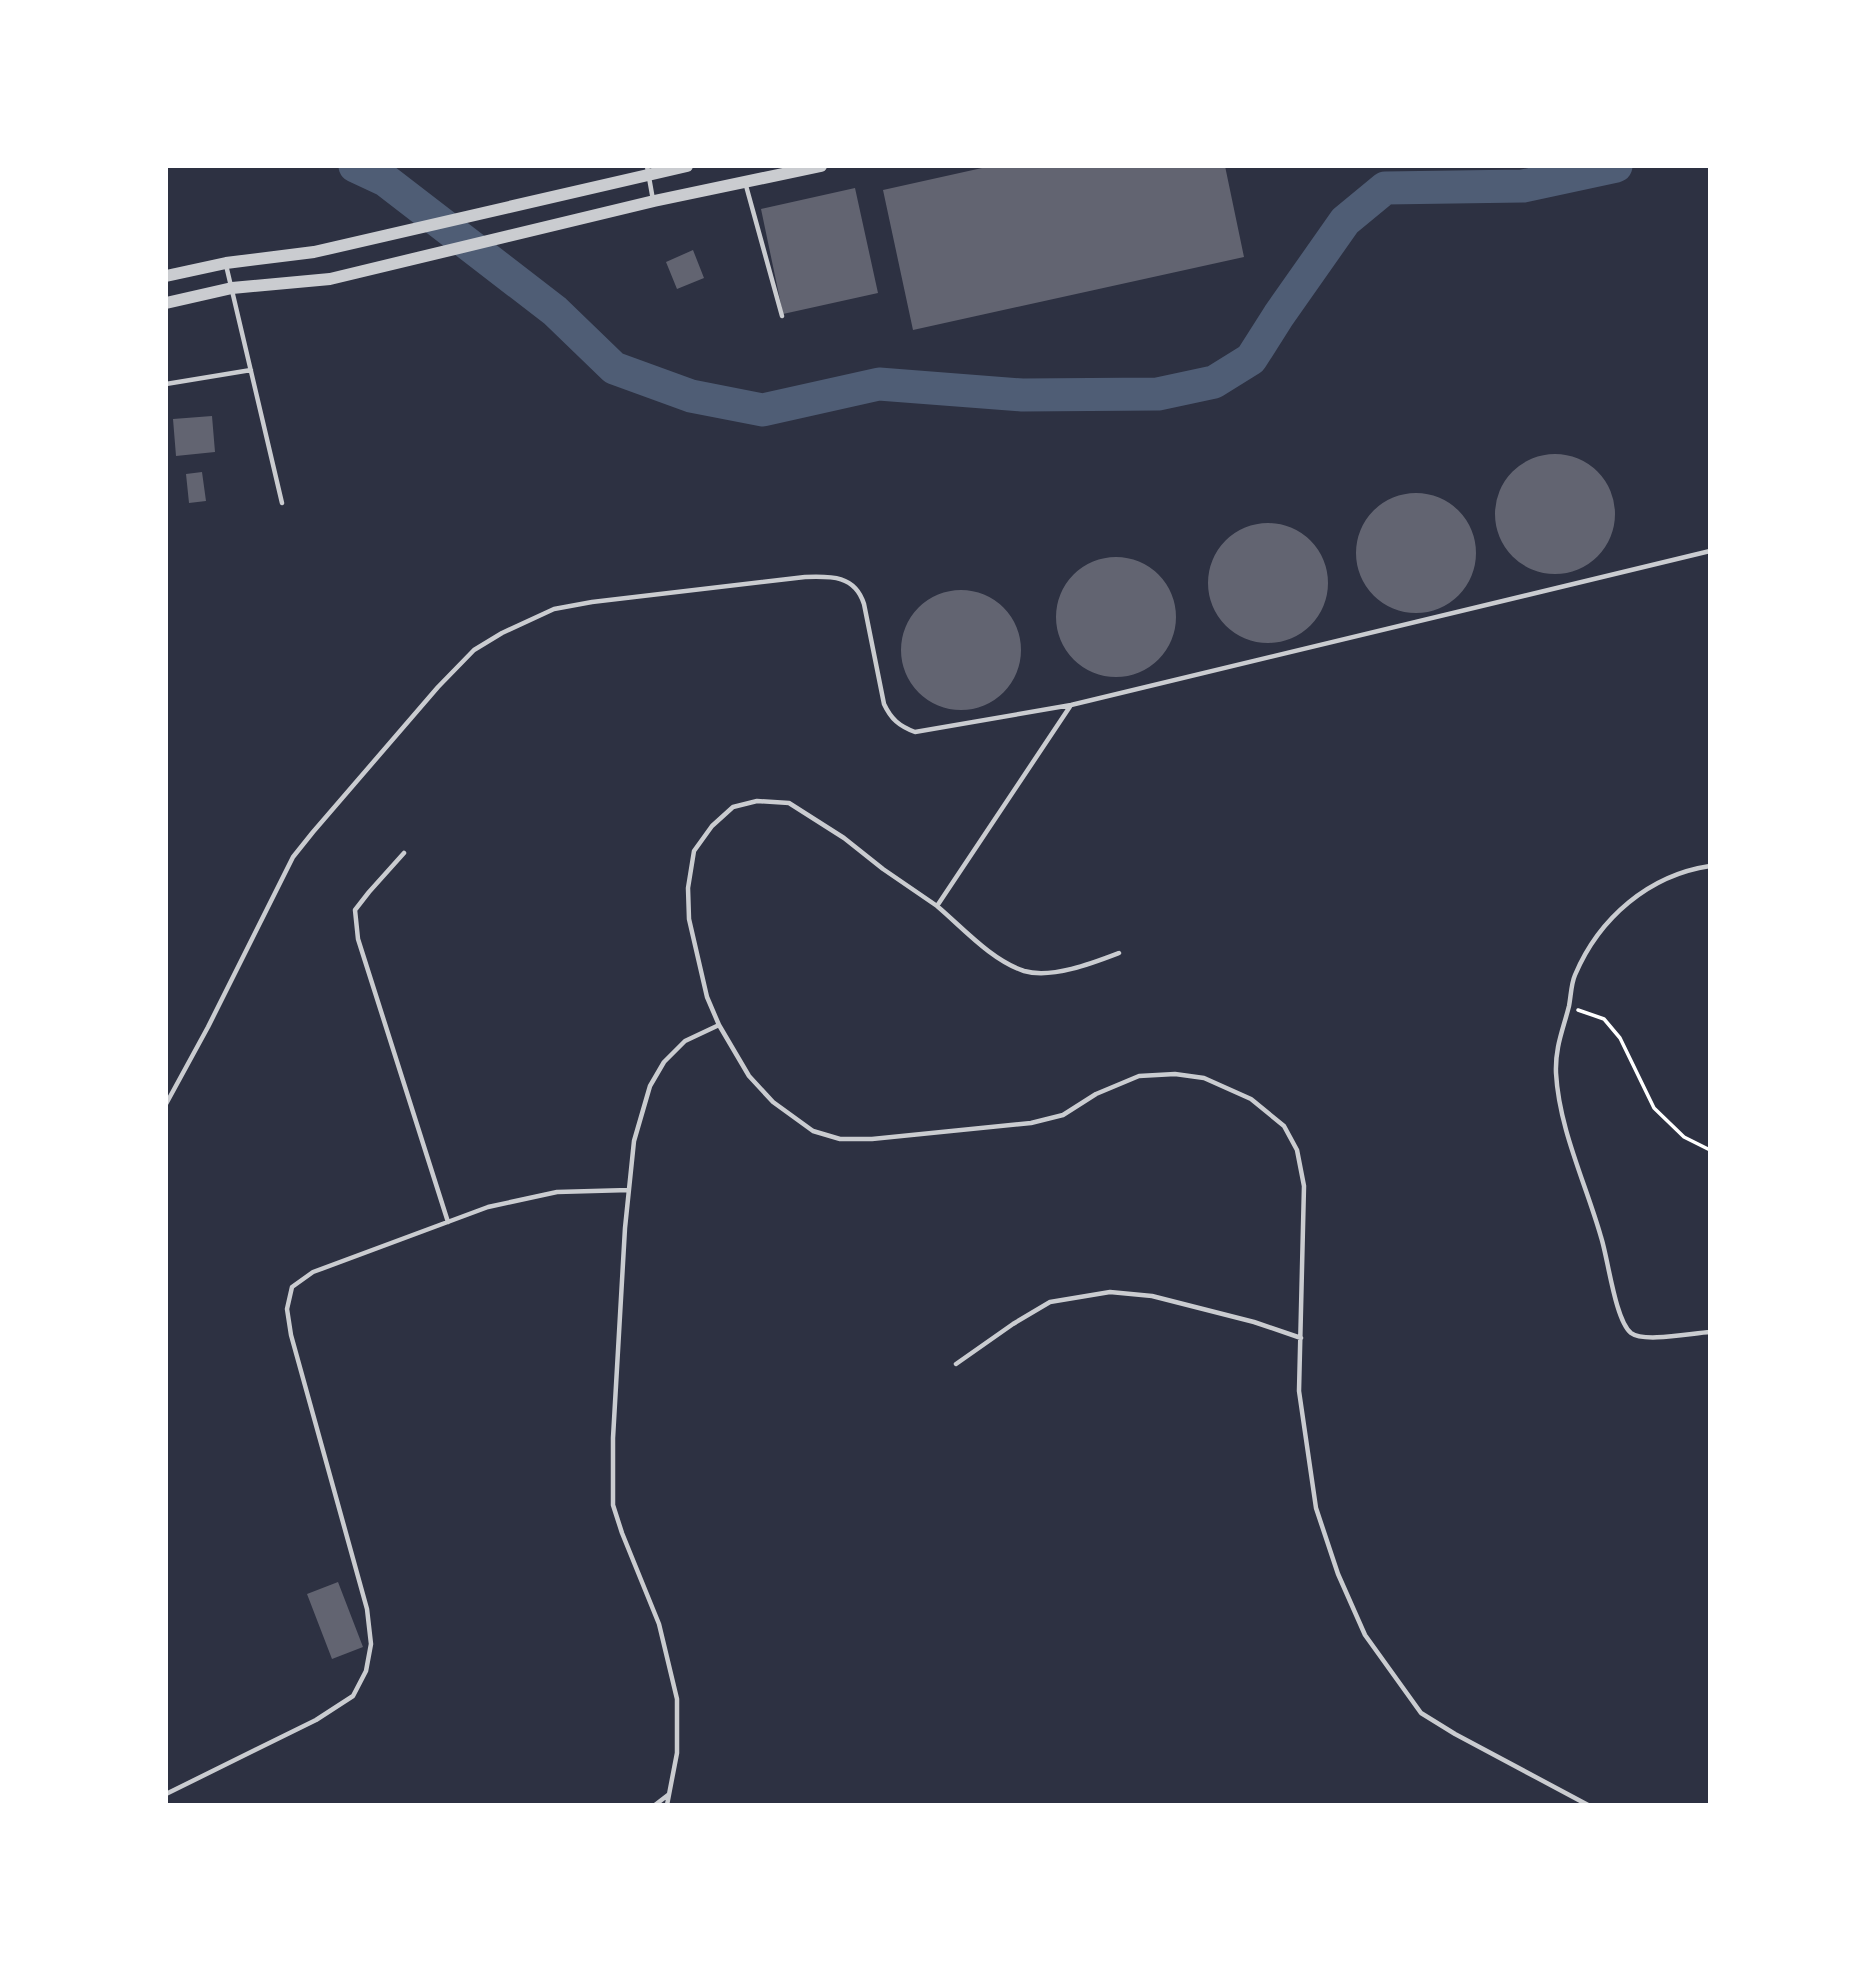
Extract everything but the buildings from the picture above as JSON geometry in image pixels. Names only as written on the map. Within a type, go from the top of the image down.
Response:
[{"type":"street","points":[[166,276],[226,263],[314,252],[551,197],[648,171],[687,166]]},
{"type":"street","points":[[166,303],[232,288],[330,279],[654,201],[821,166]]},
{"type":"lane","points":[[648,171],[654,201]]},
{"type":"lane","points":[[745,181],[782,316]]},
{"type":"lane","points":[[226,263],[282,503]]},
{"type":"lane","points":[[166,384],[251,370]]},
{"type":"lane","points":[[166,1104],[208,1027],[293,857],[438,687],[474,650],[554,609],[774,580],[830,576],[860,591],[884,704],[891,718],[915,732],[1071,705],[1710,551]]},
{"type":"lane","points":[[937,906],[1071,705]]},
{"type":"lane","points":[[1119,953],[1086,966],[1054,972],[1026,972],[998,958],[937,906],[844,838],[789,803],[757,801],[733,807],[712,825],[694,851],[688,888],[689,919],[708,997],[719,1025],[749,1076],[773,1102],[813,1131],[841,1139],[872,1139],[1031,1123],[1063,1115],[1096,1094],[1139,1076],[1175,1074],[1204,1078],[1251,1099],[1284,1126],[1297,1150],[1304,1186],[1299,1391],[1317,1508],[1338,1574],[1365,1635],[1421,1713],[1588,1805]]},
{"type":"lane","points":[[404,853],[355,910],[358,939],[448,1222]]},
{"type":"lane","points":[[1710,866],[1666,877],[1642,892],[1614,916],[1594,942],[1575,976],[1569,1007],[1557,1043],[1558,1090],[1622,1318],[1630,1332],[1644,1338],[1710,1332]]},
{"type":"lane","points":[[667,1805],[677,1753],[677,1699],[659,1624],[613,1505],[613,1438],[629,1190],[634,1140],[650,1086],[664,1062],[685,1041],[719,1025]]},
{"type":"lane","points":[[166,1794],[317,1720],[353,1696],[366,1671],[371,1644],[367,1609],[291,1335],[287,1308],[292,1287],[313,1272],[488,1207],[557,1192],[629,1190]]},
{"type":"lane","points":[[956,1364],[1050,1302],[1110,1292],[1152,1296],[1254,1322],[1301,1338]]},
{"type":"lane","points":[[655,1805],[669,1794]]},
{"type":"path","points":[[1569,1007],[1604,1020],[1620,1038],[1654,1108],[1684,1137],[1710,1150]]},
{"type":"waterway","points":[[355,166],[385,180],[555,311],[614,368],[691,396],[763,410],[879,384],[1022,395],[1158,394],[1214,382],[1251,359],[1345,221],[1385,188],[1523,186],[1616,166]]}]
